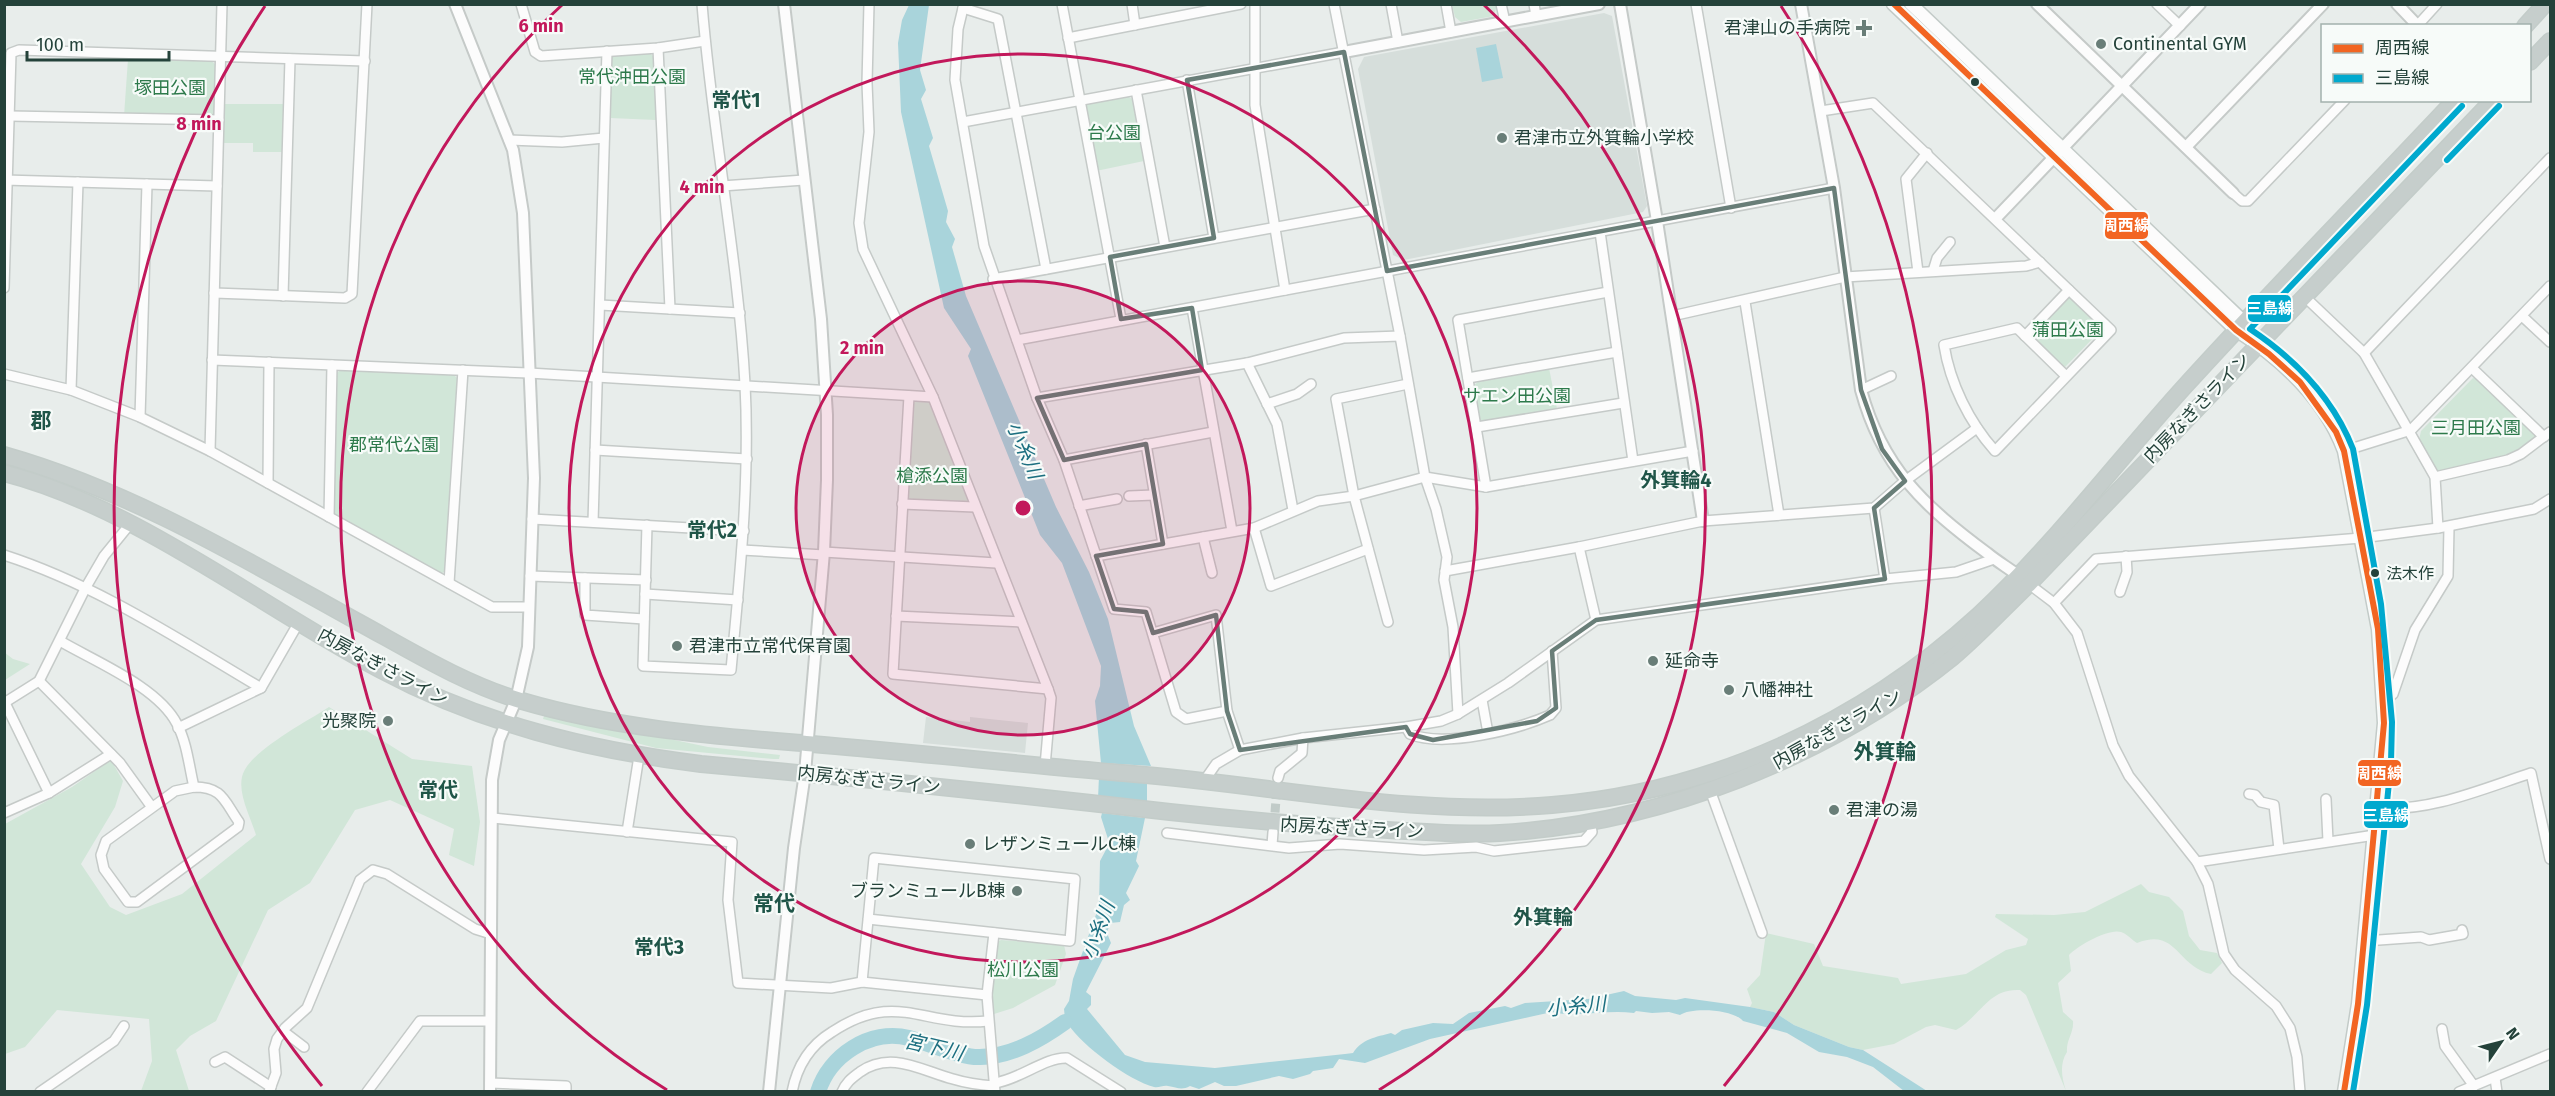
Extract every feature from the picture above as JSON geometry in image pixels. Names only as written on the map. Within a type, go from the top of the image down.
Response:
[{"type":"highway","points":[[2527,24],[2545,4]]},
{"type":"highway","points":[[2531,60],[2550,41]]},
{"type":"highway","name":"内房なぎさライン","points":[[4,473],[56,490],[130,524],[380,670],[441,700],[506,724],[639,756],[1277,824],[1497,833],[1537,830],[1653,808],[1710,790],[1778,764],[1903,694],[1954,656],[2023,579],[2092,495],[2239,325],[2453,102]]},
{"type":"highway","name":"内房なぎさライン","points":[[4,455],[63,472],[111,492],[215,544],[452,674],[516,700],[628,726],[758,742],[807,744],[1170,777],[1370,802],[1501,809],[1561,805],[1663,788],[1704,777],[1769,753],[1850,711],[1943,646],[2023,579],[2259,345],[2491,102]]},
{"type":"main road","points":[[1893,4],[2058,152]]},
{"type":"main road","points":[[1911,4],[2058,152],[2299,381],[2321,405],[2336,428],[2344,451],[2378,629],[2383,702],[2378,808],[2365,941],[2357,1014],[2344,1092]]},
{"type":"street","points":[[210,451],[222,4]]},
{"type":"street","points":[[214,293],[345,298],[353,290],[367,4]]},
{"type":"street","points":[[455,4],[509,140],[522,197],[534,478],[528,647],[516,700],[499,740],[492,780],[490,1087],[566,1086],[566,1092]]},
{"type":"street","points":[[521,4],[536,52],[541,56],[658,48],[705,41]]},
{"type":"street","points":[[647,525],[643,666],[731,670],[744,531],[747,459],[745,385],[740,313],[722,186],[702,4]]},
{"type":"street","points":[[769,1092],[794,848],[805,773],[824,554],[827,480],[821,319],[784,4]]},
{"type":"street","points":[[869,4],[867,84],[869,132],[859,223],[863,249],[933,398],[1048,689],[1051,698],[1045,766]]},
{"type":"street","points":[[1062,4],[1122,319]]},
{"type":"street","points":[[1131,4],[1135,25]]},
{"type":"street","points":[[1068,38],[1135,25],[1196,9],[1241,4]]},
{"type":"street","points":[[1256,4],[1255,105],[1285,290]]},
{"type":"street","points":[[1334,4],[1400,336],[1425,477],[1441,528],[1447,557],[1444,580],[1453,627],[1458,714]]},
{"type":"street","points":[[1391,4],[1398,42]]},
{"type":"street","points":[[1446,4],[1451,32]]},
{"type":"street","points":[[1501,4],[1504,22]]},
{"type":"street","points":[[1534,4],[1536,16]]},
{"type":"street","points":[[963,122],[1599,4]]},
{"type":"street","points":[[1620,4],[1657,221],[1703,521]]},
{"type":"street","points":[[1696,4],[1731,208]]},
{"type":"street","points":[[1801,4],[1834,188],[1861,390],[1868,418],[1882,449],[1905,481],[1932,510],[2054,603],[2077,633],[2113,746],[2129,776],[2197,862],[2208,884],[2224,954],[2235,970],[2276,1006],[2290,1028],[2297,1057],[2300,1092]]},
{"type":"street","points":[[2037,4],[2242,201],[2248,201],[2343,102]]},
{"type":"street","points":[[2157,4],[2180,26]]},
{"type":"street","points":[[1996,218],[2200,4]]},
{"type":"street","points":[[2186,147],[2323,4]]},
{"type":"street","points":[[2397,4],[2416,24]]},
{"type":"street","points":[[2418,24],[2438,4]]},
{"type":"street","points":[[1046,269],[998,19],[963,6],[955,80],[972,186],[993,279],[1064,460],[1114,609],[1146,612],[1176,712],[1180,717],[1227,711]]},
{"type":"street","points":[[658,48],[670,309]]},
{"type":"street","points":[[4,288],[11,54],[19,50],[365,61]]},
{"type":"street","points":[[593,522],[607,51]]},
{"type":"street","points":[[283,296],[290,58]]},
{"type":"street","points":[[1187,80],[1214,238]]},
{"type":"street","points":[[1136,90],[1165,247]]},
{"type":"street","points":[[1821,111],[1873,103],[2111,330],[1995,451],[1977,428],[1960,396],[1944,345],[2017,328],[2066,376]]},
{"type":"street","points":[[10,116],[219,120]]},
{"type":"street","points":[[509,140],[562,141],[604,138]]},
{"type":"street","points":[[1918,272],[1906,179],[1927,153]]},
{"type":"street","points":[[2364,353],[2550,158]]},
{"type":"street","points":[[7,180],[217,186]]},
{"type":"street","points":[[722,186],[804,180]]},
{"type":"street","points":[[71,390],[78,182]]},
{"type":"street","points":[[140,417],[147,184]]},
{"type":"street","points":[[1017,340],[1834,188]]},
{"type":"street","points":[[993,279],[1375,209]]},
{"type":"street","points":[[1600,232],[1633,461]]},
{"type":"street","points":[[1933,271],[1937,258],[1950,242]]},
{"type":"street","points":[[1672,316],[1745,302],[1845,277],[2026,266],[2040,262]]},
{"type":"street","points":[[2344,451],[2409,431],[2550,286]]},
{"type":"street","points":[[2025,336],[2069,290]]},
{"type":"street","points":[[1486,487],[1458,320],[1608,292]]},
{"type":"street","points":[[2305,297],[2364,353],[2409,431],[2434,477],[2438,528]]},
{"type":"street","points":[[1745,302],[1779,515]]},
{"type":"street","points":[[600,305],[740,313]]},
{"type":"street","points":[[1192,308],[1232,531]]},
{"type":"street","points":[[2522,316],[2550,342]]},
{"type":"street","points":[[1038,398],[1247,363],[1344,338],[1400,336]]},
{"type":"street","points":[[1468,378],[1617,352]]},
{"type":"street","points":[[212,360],[529,373],[933,398]]},
{"type":"street","points":[[268,483],[269,362]]},
{"type":"street","points":[[1247,363],[1278,423],[1293,510]]},
{"type":"street","points":[[329,517],[332,365]]},
{"type":"street","points":[[2434,477],[2508,460],[2547,435],[2472,368]]},
{"type":"street","points":[[449,583],[462,370]]},
{"type":"street","points":[[4,374],[71,390],[140,417],[210,451],[492,607],[529,607]]},
{"type":"street","points":[[1861,390],[1891,376]]},
{"type":"street","points":[[1267,404],[1297,394],[1311,384]]},
{"type":"street","points":[[1388,622],[1354,496],[1336,399],[1408,384]]},
{"type":"street","points":[[909,396],[893,674],[1048,689]]},
{"type":"street","points":[[1477,427],[1623,403]]},
{"type":"street","points":[[1445,571],[1579,548],[1703,521],[1874,508],[1905,481],[1977,428]]},
{"type":"street","points":[[1064,460],[1213,432]]},
{"type":"street","points":[[1146,444],[1162,544]]},
{"type":"street","points":[[595,450],[747,459]]},
{"type":"street","points":[[1096,556],[1254,528],[1318,501],[1354,496],[1425,477],[1486,487],[1693,451]]},
{"type":"street","points":[[1129,496],[1154,495]]},
{"type":"street","points":[[1079,506],[1117,499]]},
{"type":"street","points":[[902,504],[975,507]]},
{"type":"street","points":[[2054,603],[2097,559],[2361,538],[2450,527],[2548,504]]},
{"type":"street","points":[[1874,508],[1885,579]]},
{"type":"street","points":[[532,519],[744,531]]},
{"type":"street","points":[[49,793],[5,703],[39,681],[86,587],[104,556],[130,524]]},
{"type":"street","points":[[2383,702],[2393,694],[2415,630],[2448,576],[2450,527]]},
{"type":"street","points":[[1254,528],[1271,585],[1368,549]]},
{"type":"street","points":[[1203,537],[1212,573]]},
{"type":"street","points":[[1579,548],[1596,620]]},
{"type":"street","points":[[742,550],[996,562]]},
{"type":"street","points":[[4,555],[38,566],[86,587],[261,688]]},
{"type":"street","points":[[2120,592],[2127,572],[2126,556]]},
{"type":"street","points":[[1204,781],[1216,764],[1229,754],[1240,750],[1303,738],[1441,721],[1482,700],[1596,620],[1885,579],[1956,572],[1994,559]]},
{"type":"street","points":[[530,576],[646,580]]},
{"type":"street","points":[[585,578],[585,615],[644,619]]},
{"type":"street","points":[[645,594],[738,600]]},
{"type":"street","points":[[1153,633],[1216,615],[1227,711],[1240,750]]},
{"type":"street","points":[[896,616],[1021,622]]},
{"type":"street","points":[[178,728],[261,688],[299,622]]},
{"type":"street","points":[[60,641],[155,696],[178,728],[194,787]]},
{"type":"street","points":[[1406,727],[1410,734],[1432,740],[1488,733],[1537,721],[1555,712],[1552,651]]},
{"type":"street","points":[[39,681],[111,754],[151,806]]},
{"type":"street","points":[[1482,700],[1488,733]]},
{"type":"street","points":[[1278,778],[1280,771],[1302,753],[1303,738]]},
{"type":"street","points":[[4,813],[49,793],[111,754]]},
{"type":"street","points":[[627,832],[639,756]]},
{"type":"street","points":[[2378,808],[2399,809],[2464,795],[2531,773],[2550,859]]},
{"type":"street","points":[[194,787],[212,787],[218,791],[239,822],[238,827],[137,902],[128,902],[104,869],[101,855],[106,841],[151,806],[175,791],[194,787]]},
{"type":"street","points":[[1710,790],[1762,933]]},
{"type":"street","points":[[2249,794],[2255,795],[2261,802],[2274,805],[2279,849]]},
{"type":"street","points":[[2326,800],[2328,841]]},
{"type":"street","points":[[493,818],[732,842],[728,900],[738,983],[831,988],[862,982],[987,995]]},
{"type":"street","points":[[1167,833],[1289,848],[1340,844],[1424,850],[1476,847],[1494,851],[1584,841],[1592,832],[1590,820]]},
{"type":"street","points":[[1365,846],[1366,829]]},
{"type":"street","points":[[1272,845],[1273,832]]},
{"type":"street","points":[[2197,862],[2375,835]]},
{"type":"street","points":[[862,982],[868,919],[874,858],[1076,879],[1070,941],[868,919]]},
{"type":"street","points":[[215,1062],[225,1057],[270,1089],[276,1073],[274,1049],[283,1030],[307,1008],[360,880],[373,870],[387,874],[475,929],[491,934]]},
{"type":"street","points":[[2365,941],[2421,937],[2429,940],[2463,934],[2462,930]]},
{"type":"street","points":[[994,933],[987,995],[994,1084]]},
{"type":"street","points":[[792,1092],[801,1061],[821,1039],[863,1014],[880,1010],[910,1012],[960,1023],[989,1026]]},
{"type":"street","points":[[368,1092],[420,1021],[489,1022]]},
{"type":"street","points":[[40,1092],[53,1088],[114,1041],[124,1026]]},
{"type":"street","points":[[2442,1029],[2445,1046],[2474,1086]]},
{"type":"street","points":[[283,1030],[304,1047]]},
{"type":"street","points":[[2459,1092],[2550,1054]]},
{"type":"street","points":[[842,1092],[845,1083],[865,1069],[883,1062],[907,1064],[950,1079],[994,1084],[1012,1080],[1057,1059],[1067,1058],[1121,1092]]},
{"type":"street","points":[[2494,1078],[2498,1092]]},
{"type":"highlighted area","points":[[1344,52],[1387,271],[1834,188],[1861,390],[1882,449],[1905,481],[1874,508],[1885,579],[1596,620],[1552,651],[1556,708],[1537,721],[1433,740],[1410,734],[1406,727],[1240,750],[1227,711],[1216,615],[1153,633],[1146,612],[1114,609],[1096,556],[1163,544],[1146,444],[1064,460],[1037,398],[1202,370],[1192,308],[1121,319],[1110,257],[1214,238],[1187,80]]},
{"type":"shaded area","name":"君津市立外箕輪小学校","points":[[1604,13],[1612,16],[1647,206],[1643,212],[1404,260],[1393,255],[1358,69],[1364,57]]},
{"type":"shaded area","points":[[926,717],[970,722],[970,717],[1028,723],[1025,753],[923,743]]},
{"type":"green space","points":[[1452,5],[1497,5],[1494,16],[1461,22],[1455,17]]},
{"type":"green space","name":"常代沖田公園","points":[[650,53],[654,57],[656,120],[610,118],[610,60],[613,56]]},
{"type":"green space","name":"塚田公園","points":[[128,59],[210,60],[216,65],[214,114],[212,117],[124,116]]},
{"type":"green space","name":"台公園","points":[[1127,96],[1132,99],[1144,161],[1096,171],[1084,104]]},
{"type":"green space","points":[[223,104],[283,104],[283,152],[253,152],[253,143],[223,143]]},
{"type":"green space","name":"蒲田公園","points":[[2070,296],[2102,329],[2065,367],[2031,336]]},
{"type":"green space","name":"サエン田公園","points":[[1549,368],[1557,409],[1484,423],[1479,420],[1474,385],[1478,382]]},
{"type":"green space","name":"郡常代公園","points":[[341,370],[454,375],[457,378],[445,571],[441,574],[333,513],[335,374]]},
{"type":"green space","name":"三月田公園","points":[[2473,378],[2477,379],[2535,433],[2536,439],[2512,455],[2437,473],[2419,440],[2421,431]]},
{"type":"green space","name":"槍添公園","points":[[926,400],[930,403],[968,501],[966,504],[909,501],[906,497],[911,403]]},
{"type":"green space","points":[[4,652],[13,659],[30,664],[5,680]]},
{"type":"green space","points":[[329,707],[412,759],[472,766],[480,822],[474,866],[449,855],[454,829],[390,800],[355,810],[310,883],[268,910],[216,1021],[190,1036],[176,1050],[189,1091],[141,1091],[152,1061],[149,1019],[57,1010],[25,1047],[5,1054],[5,824],[72,787],[111,760],[123,781],[115,807],[81,864],[110,907],[126,915],[182,894],[256,835],[242,791],[242,777],[246,768],[266,748]]},
{"type":"green space","points":[[545,713],[708,747],[780,755],[779,759],[773,759],[656,748],[543,719]]},
{"type":"green space","points":[[2141,884],[2149,892],[2169,897],[2183,911],[2189,936],[2200,950],[2217,953],[2222,963],[2211,974],[2191,964],[2169,944],[2161,940],[2150,939],[2137,943],[2116,931],[2094,939],[2073,951],[2069,955],[2071,971],[2058,983],[2063,1012],[2073,1021],[2062,1066],[2066,1091],[2026,995],[2020,990],[2000,993],[1992,998],[1956,1030],[1935,1025],[1926,1027],[1894,1044],[1863,1050],[1849,1047],[1794,1025],[1774,1012],[1750,1007],[1752,1003],[1747,989],[1760,975],[1766,933],[1814,944],[1823,966],[1898,978],[1901,984],[1966,974],[2006,950],[2026,945],[2028,939],[1995,917],[1996,914],[2054,915],[2085,912]]},
{"type":"green space","name":"松川公園","points":[[1001,940],[1064,945],[1066,954],[1055,985],[1013,1008],[994,1014],[992,996],[997,942]]},
{"type":"water","name":"小糸川","points":[[909,5],[929,5],[920,70],[926,90],[921,99],[933,138],[929,146],[948,211],[946,222],[955,239],[952,247],[966,296],[1056,507],[1089,572],[1108,619],[1134,726],[1151,766],[1101,763],[1095,701],[1100,686],[1101,666],[1062,563],[1040,535],[968,356],[971,349],[944,308],[901,112],[898,43],[902,20]]},
{"type":"water","points":[[1496,44],[1503,78],[1482,82],[1476,48]]},
{"type":"water","points":[[1099,776],[1147,781],[1147,804],[1098,799]]},
{"type":"water","name":"小糸川","points":[[1102,813],[1145,818],[1136,861],[1139,866],[1126,893],[1130,900],[1124,905],[1120,922],[1110,923],[1107,933],[1111,943],[1086,992],[1091,996],[1091,1005],[1087,1009],[1125,1055],[1145,1062],[1215,1068],[1353,1053],[1365,1042],[1375,1037],[1391,1033],[1395,1035],[1402,1030],[1433,1023],[1453,1024],[1469,1013],[1505,1006],[1511,1008],[1525,1003],[1588,999],[1624,991],[1635,996],[1676,1000],[1685,998],[1774,1012],[1794,1025],[1849,1047],[1863,1050],[1927,1091],[1904,1091],[1873,1067],[1847,1057],[1819,1052],[1787,1033],[1712,1010],[1685,1012],[1680,1015],[1669,1012],[1636,1011],[1634,1013],[1572,1014],[1552,1012],[1430,1039],[1365,1063],[1339,1059],[1333,1068],[1313,1071],[1293,1079],[1279,1076],[1236,1086],[1224,1086],[1215,1082],[1199,1089],[1190,1086],[1154,1087],[1132,1078],[1107,1062],[1068,1024],[1048,1034],[1053,1024],[1065,1019],[1064,1009],[1069,1001],[1073,979],[1099,906],[1100,861],[1108,846]]},
{"type":"waterway","name":"宮下川","points":[[818,1092],[823,1079],[841,1056],[866,1041],[880,1037],[909,1038],[954,1053],[980,1057],[1003,1054],[1025,1046],[1065,1022]]},
{"type":"tunnel","points":[[1274,826],[1277,786]]},
{"type":"transit line","name":"周西線","points":[[1894,4],[2236,330],[2269,354],[2300,382],[2336,432],[2344,451],[2378,629],[2384,723],[2358,1004],[2344,1092]]},
{"type":"transit line","name":"三島線","points":[[2353,1092],[2367,1005],[2391,762],[2392,722],[2381,604],[2353,449],[2345,430],[2311,381],[2282,353],[2250,329],[2462,106]]},
{"type":"transit line","name":"三島線","points":[[2447,160],[2499,106]]},
{"type":"place","name":"君津山の手病院","points":[[1864,28]]},
{"type":"place","name":"Continental GYM","points":[[2101,44]]},
{"type":"place","name":"君津市立外箕輪小学校","points":[[1502,138]]},
{"type":"place","name":"法木作","points":[[2375,573]]},
{"type":"place","name":"君津市立常代保育園","points":[[677,646]]},
{"type":"place","name":"延命寺","points":[[1653,661]]},
{"type":"place","name":"八幡神社","points":[[1729,690]]},
{"type":"place","name":"光聚院","points":[[388,721]]},
{"type":"place","name":"君津の湯","points":[[1834,810]]},
{"type":"place","name":"レザンミュールC棟","points":[[970,844]]},
{"type":"place","name":"ブランミュールB棟","points":[[1017,891]]},
{"type":"district","name":"常代1","points":[[736,100]]},
{"type":"district","name":"郡","points":[[41,421]]},
{"type":"district","name":"外箕輪4","points":[[1676,480]]},
{"type":"district","name":"常代2","points":[[712,530]]},
{"type":"district","name":"外箕輪","points":[[1885,752]]},
{"type":"district","name":"常代","points":[[438,790]]},
{"type":"district","name":"常代","points":[[774,904]]},
{"type":"district","name":"外箕輪","points":[[1543,917]]},
{"type":"district","name":"常代3","points":[[659,947]]}]
